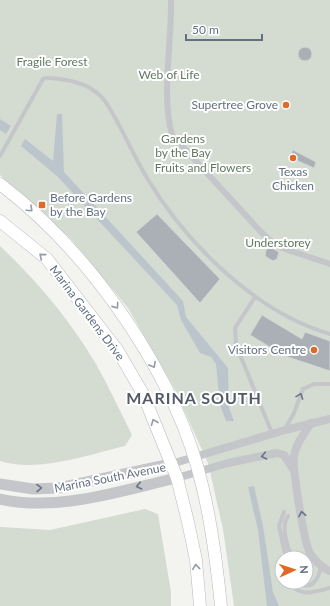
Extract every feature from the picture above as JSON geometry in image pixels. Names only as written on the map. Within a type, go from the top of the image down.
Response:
[{"type":"main road","name":"Marina Gardens Drive","points":[[0,184],[65,242],[116,305],[134,331],[172,399],[198,473],[209,524],[220,606]]},
{"type":"main road","name":"Marina Gardens Drive","points":[[0,221],[47,260],[118,351],[142,394],[177,478],[196,560],[200,606]]},
{"type":"street","points":[[171,0],[168,101],[169,125],[172,135],[276,246],[330,264]]},
{"type":"street","points":[[171,464],[285,430],[330,419]]},
{"type":"street","points":[[311,424],[298,444],[294,454],[293,469],[309,552],[321,566],[330,571]]},
{"type":"street","points":[[177,478],[228,463],[277,453],[284,455],[293,469]]},
{"type":"street","name":"Marina South Avenue","points":[[0,484],[33,489],[59,488],[171,464]]},
{"type":"street","name":"Marina South Avenue","points":[[0,499],[40,504],[64,502],[177,478]]},
{"type":"lane","points":[[0,156],[43,79],[48,77],[69,80],[86,85],[100,95],[114,114],[148,179],[177,221],[194,240],[255,297],[307,328],[330,334]]},
{"type":"lane","points":[[255,297],[235,328],[236,344],[264,409],[272,434]]},
{"type":"lane","points":[[285,430],[294,413],[303,389],[314,384],[330,384]]},
{"type":"lane","points":[[284,512],[279,526],[284,550]]},
{"type":"lane","points":[[288,516],[285,520],[284,528],[289,550]]},
{"type":"lane","points":[[314,583],[319,577],[321,566]]},
{"type":"lane","points":[[297,590],[303,593],[330,588]]},
{"type":"green space","name":"Gardens by the Bay","points":[[0,0],[330,0],[330,606],[234,606],[223,529],[208,463],[174,388],[128,308],[70,238],[0,175]]},
{"type":"green space","points":[[0,246],[40,287],[75,332],[96,364],[132,435],[125,446],[79,458],[46,464],[14,464],[0,461]]},
{"type":"green space","points":[[145,509],[158,514],[171,592],[171,606],[0,606],[0,527],[50,530]]},
{"type":"shaded area","points":[[57,114],[62,114],[64,172],[183,301],[186,317],[228,368],[229,408],[234,421],[226,421],[220,405],[216,364],[211,357],[200,353],[181,320],[177,305],[57,176],[21,146],[25,139],[53,161]]},
{"type":"shaded area","points":[[0,119],[11,126],[6,134],[0,130]]},
{"type":"shaded area","points":[[254,486],[263,526],[273,592],[279,606],[267,606],[258,530],[248,487]]},
{"type":"building","points":[[305,47],[310,49],[312,54],[310,59],[305,61],[300,59],[298,54],[300,49]]},
{"type":"building","points":[[293,150],[316,162],[314,168],[289,157]]},
{"type":"building","points":[[157,214],[220,279],[200,303],[136,232]]},
{"type":"building","points":[[270,247],[279,252],[277,259],[273,261],[265,256],[266,250]]},
{"type":"building","points":[[262,315],[302,339],[305,332],[330,341],[330,371],[285,356],[250,335]]},
{"type":"place","name":"Supertree Grove","points":[[286,105]]},
{"type":"place","name":"Texas Chicken","points":[[293,158]]},
{"type":"place","name":"Before Gardens by the Bay","points":[[42,205]]},
{"type":"place","name":"Visitors Centre","points":[[314,350]]},
{"type":"district","name":"MARINA SOUTH","points":[[194,398]]},
{"type":"park label","name":"Fragile Forest","points":[[52,62]]},
{"type":"park label","name":"Web of Life","points":[[169,75]]},
{"type":"park label","name":"Fruits and Flowers","points":[[203,168]]},
{"type":"park label","name":"Understorey","points":[[278,243]]}]
